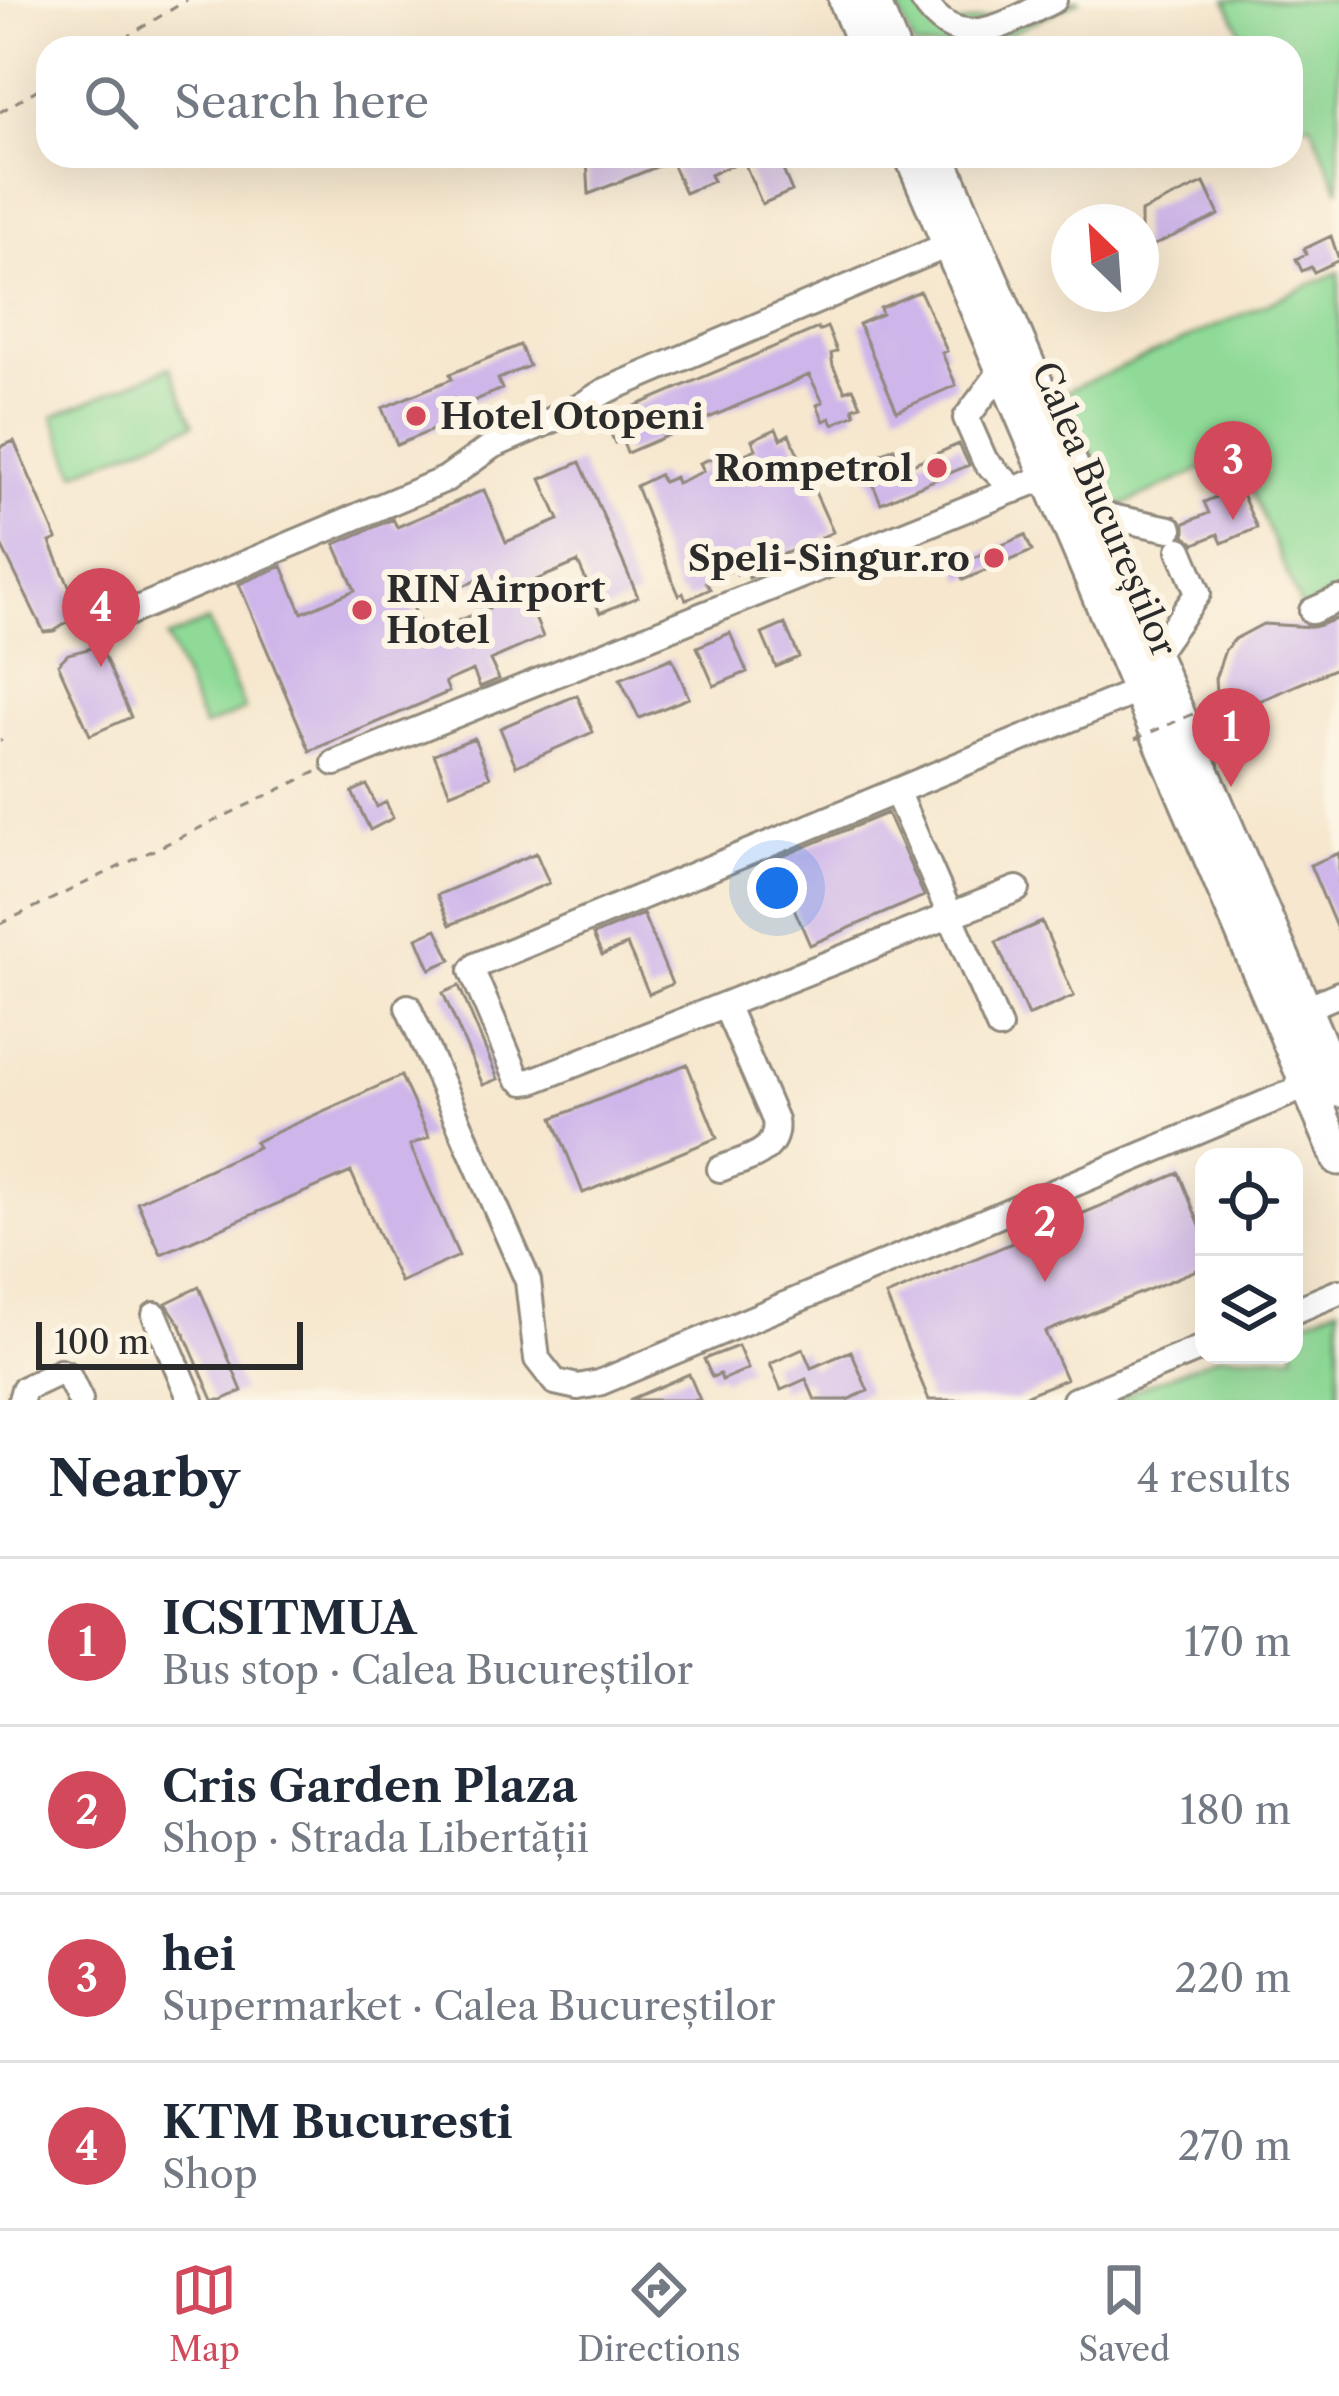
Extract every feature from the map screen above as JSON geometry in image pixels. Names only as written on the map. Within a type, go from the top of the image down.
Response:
[{"type":"highway","points":[[846,0],[861,36]]},
{"type":"highway","points":[[872,0],[887,36]]},
{"type":"highway","name":"Calea Bucureștilor","points":[[917,168],[1140,691],[1324,1088]]},
{"type":"highway","name":"Calea Bucureștilor","points":[[943,168],[1304,1009],[1339,1158]]},
{"type":"street","points":[[923,0],[942,22],[973,33],[989,31],[1054,0]]},
{"type":"street","points":[[111,620],[446,479],[492,446],[605,391],[950,244]]},
{"type":"street","points":[[1003,369],[966,418],[985,461],[1015,490]]},
{"type":"street","points":[[335,763],[1048,476]]},
{"type":"street","points":[[1091,513],[1175,540],[1198,592],[1153,656]]},
{"type":"street","points":[[1312,611],[1339,599]]},
{"type":"street","points":[[1017,889],[524,1082],[517,1077],[472,971],[477,965],[1140,691]]},
{"type":"street","points":[[896,791],[999,1027]]},
{"type":"street","points":[[1304,1009],[1339,994]]},
{"type":"street","points":[[719,1169],[771,1147],[778,1136],[776,1120],[726,1006]]},
{"type":"street","points":[[408,1007],[528,1281],[537,1358],[555,1382],[578,1388],[1324,1088]]},
{"type":"street","points":[[1303,1307],[1339,1292]]},
{"type":"street","points":[[155,1315],[191,1400]]},
{"type":"street","points":[[1075,1400],[1195,1351]]},
{"type":"street","points":[[21,1400],[24,1389],[59,1372],[68,1375],[80,1400]]},
{"type":"path","points":[[127,36],[187,0]]},
{"type":"path","points":[[0,112],[36,90]]},
{"type":"path","points":[[1135,739],[1200,711]]},
{"type":"path","points":[[0,924],[335,763]]},
{"type":"green space","points":[[895,0],[918,0],[940,29],[1062,0],[1081,0],[1004,36],[910,36]]},
{"type":"green space","points":[[1226,0],[1339,0],[1339,190],[1310,122],[1303,125],[1303,36],[1242,36]]},
{"type":"green space","points":[[1339,272],[1339,593],[1302,609],[1236,454],[1116,508],[1065,392]]},
{"type":"green space","points":[[170,367],[194,424],[76,473],[53,416]]},
{"type":"green space","points":[[208,621],[245,710],[204,727],[167,638]]},
{"type":"green space","points":[[1339,1306],[1339,1400],[1110,1400],[1198,1364],[1303,1364],[1303,1321]]},
{"type":"building","points":[[587,168],[654,168],[589,194]]},
{"type":"building","points":[[674,168],[725,168],[710,175],[713,181],[685,193]]},
{"type":"building","points":[[746,168],[782,168],[792,191],[762,204]]},
{"type":"building","points":[[1204,183],[1219,215],[1159,243],[1158,204]]},
{"type":"building","points":[[1331,236],[1339,260],[1314,272],[1311,267],[1302,271],[1296,259],[1306,254],[1304,249]]},
{"type":"building","points":[[920,291],[947,351],[942,353],[956,385],[897,411],[859,324],[882,314],[880,308]]},
{"type":"building","points":[[827,327],[837,351],[831,354],[833,366],[845,391],[853,388],[861,405],[853,408],[855,414],[833,424],[830,418],[824,421],[817,405],[823,402],[809,375],[627,453],[622,440],[615,443],[606,423],[612,416]]},
{"type":"building","points":[[520,345],[529,366],[498,379],[502,389],[445,413],[449,423],[397,445],[382,408]]},
{"type":"building","points":[[776,429],[781,439],[789,434],[833,532],[822,537],[825,544],[804,554],[801,547],[769,560],[773,567],[749,578],[746,570],[737,574],[735,569],[706,582],[710,589],[686,600],[683,593],[679,595],[636,486],[659,475],[663,482],[675,477],[677,483],[704,471],[700,463],[724,453],[731,460],[756,449],[752,440]]},
{"type":"building","points":[[14,441],[57,539],[50,542],[81,614],[54,631],[44,632],[0,543],[0,447]]},
{"type":"building","points":[[959,444],[969,465],[881,503],[863,462],[894,448],[903,468]]},
{"type":"building","name":"RIN Airport Hotel","points":[[580,462],[638,597],[600,613],[578,562],[522,586],[543,637],[490,660],[499,679],[480,687],[473,670],[445,682],[449,692],[310,751],[239,584],[282,566],[302,613],[355,590],[335,544],[393,519],[397,527],[484,490],[506,542],[559,520],[541,479]],"holes":[[[477,580],[489,608],[425,635],[413,607]]]},
{"type":"building","points":[[1239,487],[1257,528],[1222,543],[1218,534],[1195,544],[1185,535],[1185,523],[1209,513],[1204,502]]},
{"type":"building","name":"Speli-Singur.ro","points":[[1025,535],[1032,551],[963,580],[957,565]]},
{"type":"building","points":[[1339,618],[1339,667],[1229,714],[1216,692],[1215,679],[1225,650],[1235,639],[1263,624],[1314,627]]},
{"type":"building","points":[[785,624],[799,657],[776,667],[762,634]]},
{"type":"building","points":[[730,633],[747,672],[714,686],[697,647]]},
{"type":"building","points":[[100,646],[131,717],[90,735],[58,664],[68,654]]},
{"type":"building","points":[[672,658],[689,698],[639,718],[620,679]]},
{"type":"building","points":[[577,695],[593,732],[516,766],[500,728]]},
{"type":"building","points":[[474,738],[490,777],[450,793],[434,754]]},
{"type":"building","points":[[367,785],[377,807],[386,802],[393,818],[370,830],[352,792]]},
{"type":"building","points":[[887,813],[924,896],[810,945],[773,860]]},
{"type":"building","points":[[536,853],[549,883],[450,925],[437,895]]},
{"type":"building","points":[[1339,853],[1339,934],[1310,865]]},
{"type":"building","points":[[643,914],[672,984],[649,994],[627,945],[602,955],[593,935]]},
{"type":"building","points":[[1042,922],[1074,996],[1028,1016],[996,942]]},
{"type":"building","points":[[437,929],[451,960],[430,969],[417,938]]},
{"type":"building","points":[[459,986],[498,1079],[483,1085],[443,993]]},
{"type":"building","points":[[687,1064],[717,1138],[583,1193],[553,1118]]},
{"type":"building","points":[[401,1076],[429,1137],[410,1145],[459,1256],[400,1282],[351,1172],[161,1254],[137,1202]]},
{"type":"building","points":[[1179,1173],[1195,1213],[1195,1271],[1045,1332],[1066,1379],[1015,1400],[929,1400],[886,1296]]},
{"type":"building","points":[[199,1287],[242,1391],[222,1400],[213,1400],[166,1303]]},
{"type":"building","points":[[738,1346],[748,1369],[722,1380],[720,1374],[712,1377],[704,1359]]},
{"type":"building","points":[[803,1349],[811,1368],[851,1351],[868,1391],[847,1400],[815,1400],[806,1379],[781,1390],[770,1364]]},
{"type":"building","points":[[689,1374],[700,1400],[629,1400]]},
{"type":"place","name":"Hotel Otopeni","points":[[416,416]]},
{"type":"place","name":"Rompetrol","points":[[937,468]]},
{"type":"place","name":"hei","points":[[1233,520]]},
{"type":"place","name":"Speli-Singur.ro","points":[[994,558]]},
{"type":"place","name":"RIN Airport Hotel","points":[[362,610]]},
{"type":"place","name":"KTM Bucuresti","points":[[101,667]]},
{"type":"place","name":"ICSITMUA","points":[[1231,787]]},
{"type":"place","name":"Cris Garden Plaza","points":[[1045,1282]]}]
